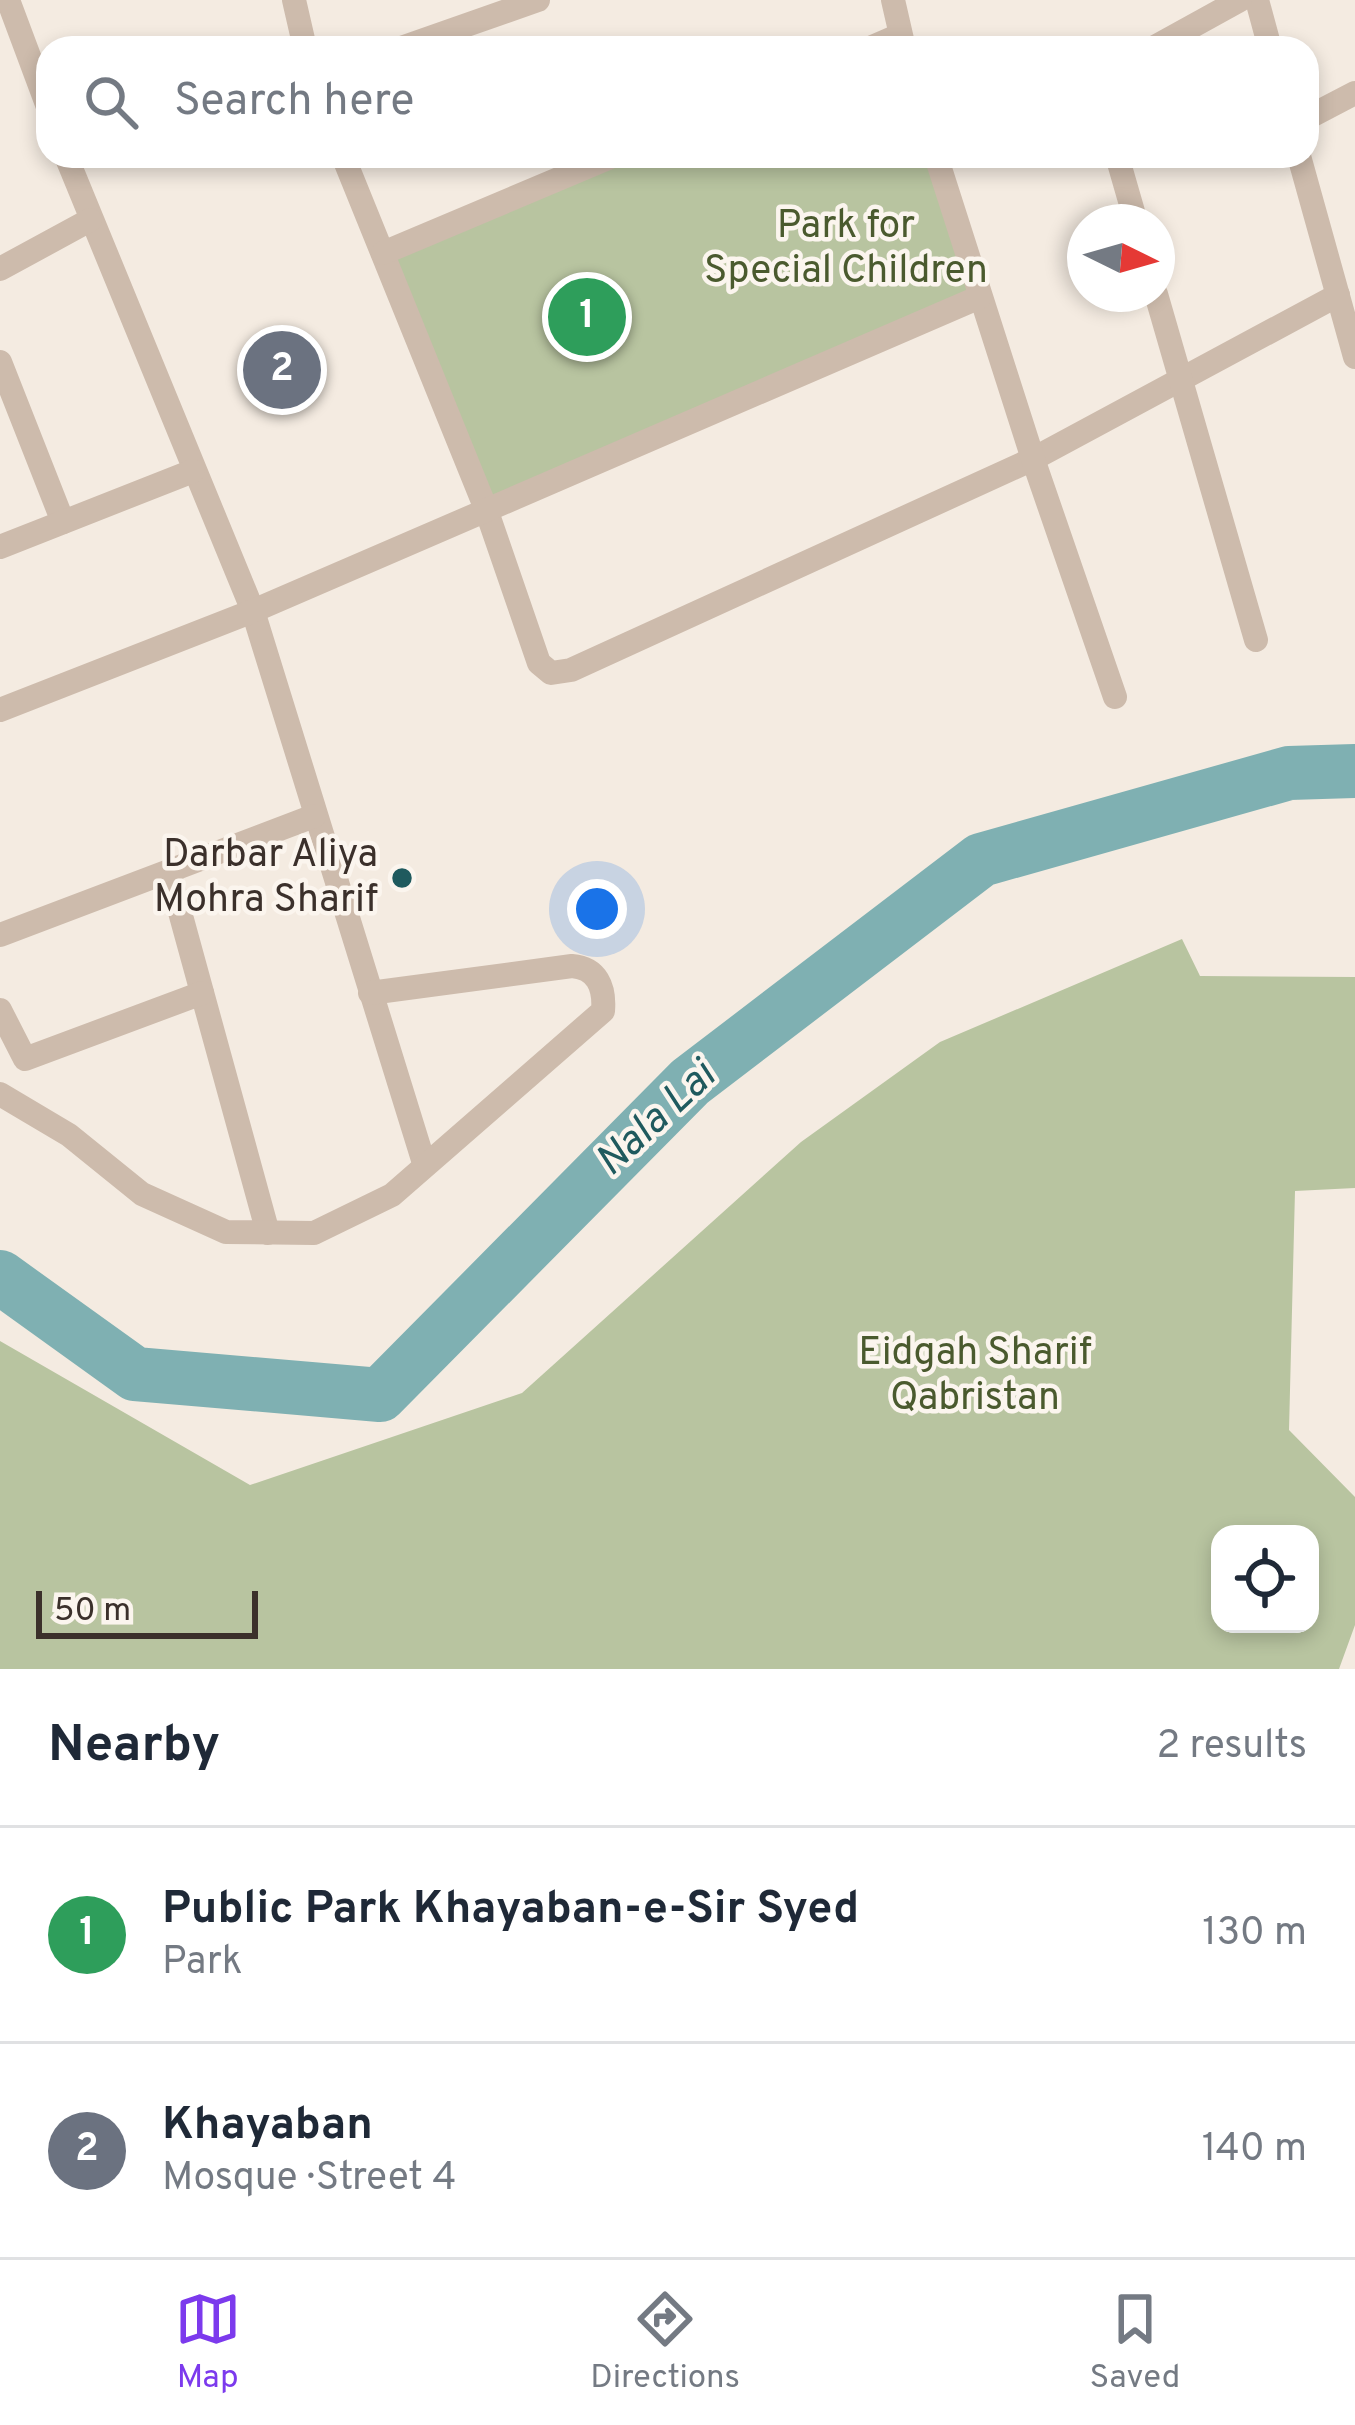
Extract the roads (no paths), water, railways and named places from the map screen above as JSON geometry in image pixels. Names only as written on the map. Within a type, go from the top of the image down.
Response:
[{"type":"street","points":[[8,0],[36,75]]},
{"type":"street","points":[[294,0],[302,36]]},
{"type":"street","points":[[435,36],[538,0]]},
{"type":"street","points":[[893,0],[901,36]]},
{"type":"street","points":[[1175,36],[1240,0]]},
{"type":"street","points":[[1257,0],[1267,36]]},
{"type":"street","points":[[1319,112],[1355,93]]},
{"type":"street","points":[[70,168],[254,611],[424,1163]]},
{"type":"street","points":[[348,168],[486,509],[539,663],[551,673],[571,670],[1033,459],[1338,295]]},
{"type":"street","points":[[382,253],[584,168]]},
{"type":"street","points":[[946,168],[980,297],[1115,697]]},
{"type":"street","points":[[1120,168],[1131,204]]},
{"type":"street","points":[[1303,168],[1355,357]]},
{"type":"street","points":[[0,269],[90,220]]},
{"type":"street","points":[[0,710],[254,611],[980,297]]},
{"type":"street","points":[[1161,312],[1256,640]]},
{"type":"street","points":[[0,362],[63,522]]},
{"type":"street","points":[[0,547],[193,471]]},
{"type":"street","points":[[0,934],[314,816]]},
{"type":"street","points":[[169,872],[268,1233]]},
{"type":"street","points":[[0,1094],[69,1135],[142,1194],[226,1232],[314,1233],[392,1195],[603,1011],[604,998],[587,967],[572,966],[370,993]]},
{"type":"street","points":[[0,1010],[25,1059],[202,993]]},
{"type":"waterway","name":"Nala Lai","points":[[0,1277],[135,1374],[380,1395],[690,1082],[981,860],[1289,773],[1355,771]]},
{"type":"place","name":"Public Park Khayaban-e-Sir Syed","points":[[587,317]]},
{"type":"place","name":"Khayaban","points":[[282,370]]},
{"type":"place","name":"Darbar Aliya Mohra Sharif","points":[[402,878]]},
{"type":"park label","name":"Park for Special Children","points":[[846,250]]},
{"type":"park label","name":"Eidgah Sharif Qabristan","points":[[975,1376]]}]
